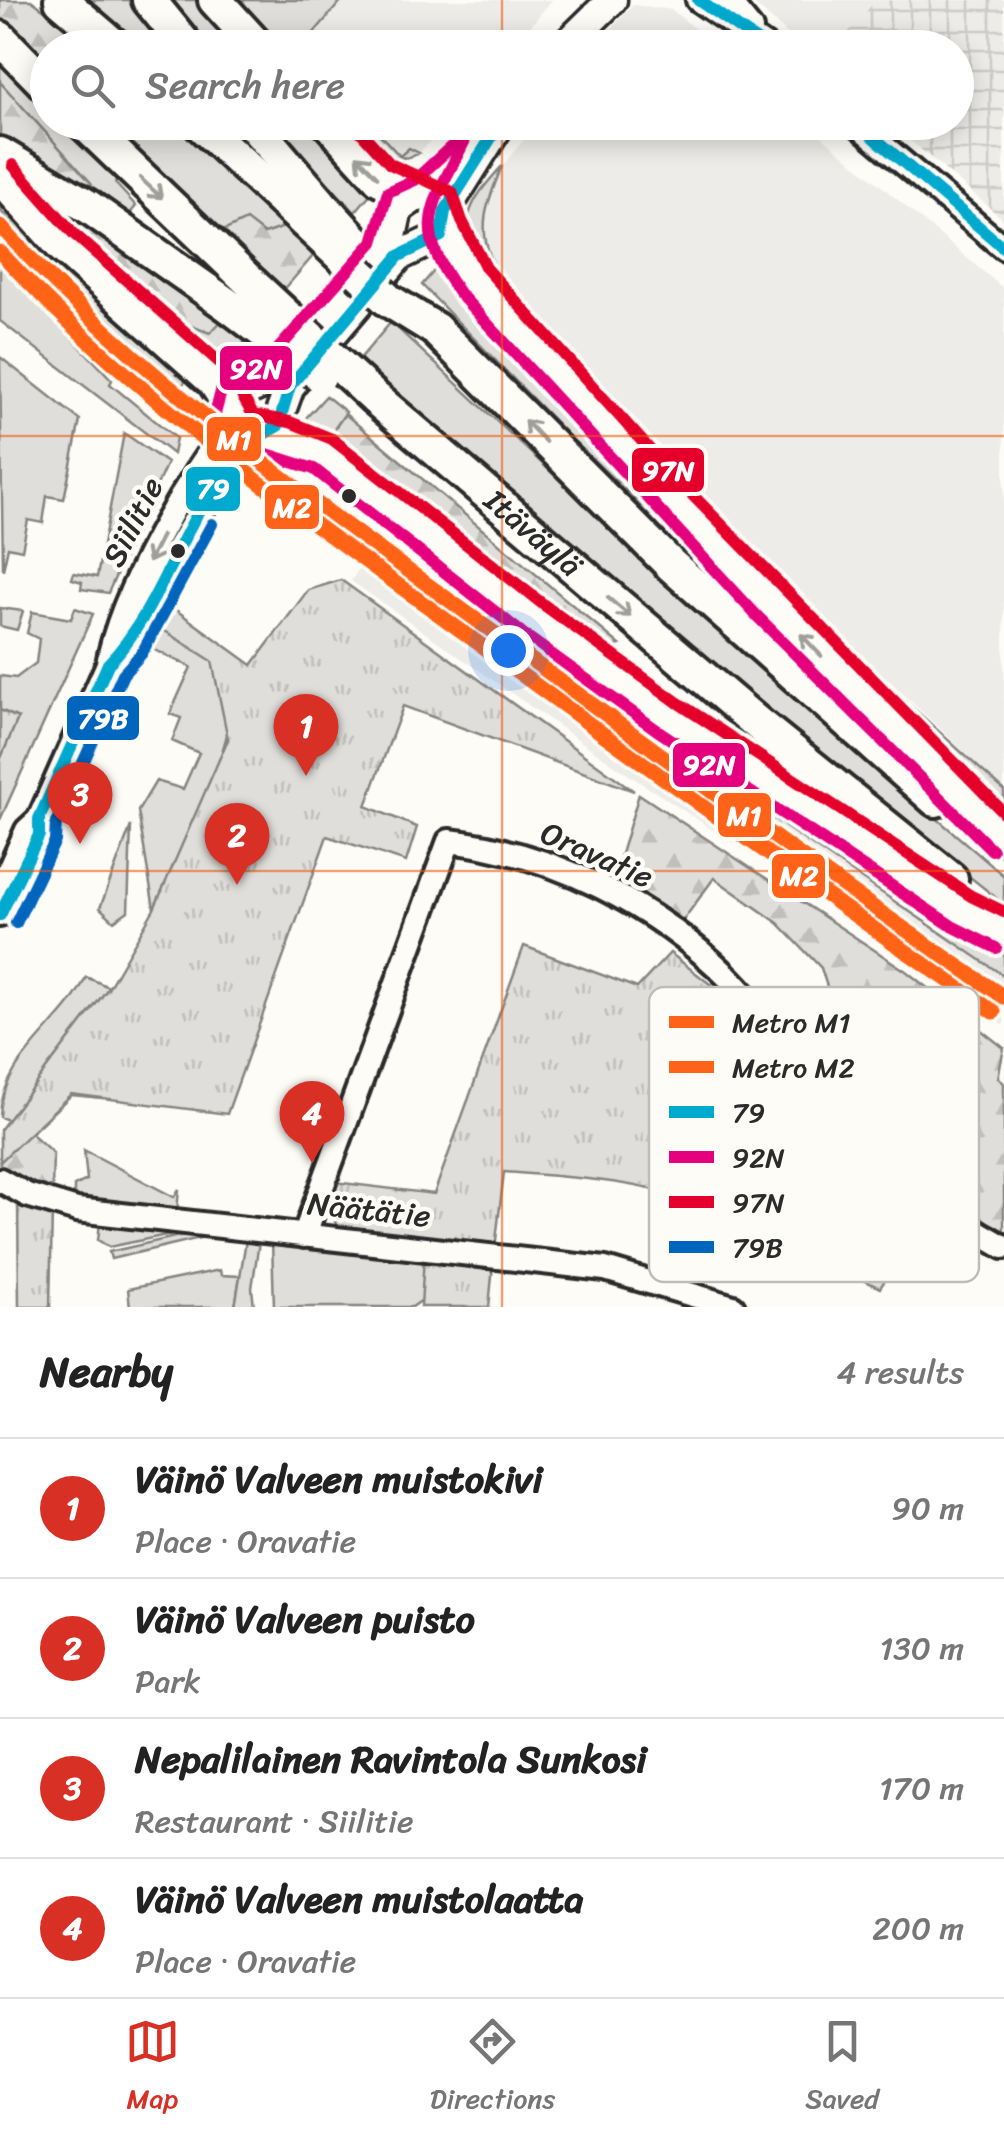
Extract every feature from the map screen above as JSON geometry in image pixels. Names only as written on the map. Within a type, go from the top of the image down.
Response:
[{"type":"highway","points":[[61,0],[96,30]]},
{"type":"highway","points":[[150,0],[174,30]]},
{"type":"highway","points":[[215,0],[243,30]]},
{"type":"highway","points":[[0,38],[30,69]]},
{"type":"highway","points":[[99,140],[242,296]]},
{"type":"highway","points":[[221,140],[313,213]]},
{"type":"highway","points":[[262,140],[313,213],[388,300],[435,329],[686,578],[802,686],[1004,858]]},
{"type":"highway","points":[[344,140],[380,179],[431,215],[472,278],[656,483],[922,760],[1004,837]]},
{"type":"highway","points":[[0,154],[242,296]]},
{"type":"highway","points":[[0,177],[62,246],[214,381],[233,414]]},
{"type":"highway","name":"Itäväylä","points":[[242,296],[369,404],[452,466],[772,735],[1004,920]]},
{"type":"highway","points":[[269,426],[324,454],[533,619],[668,716],[962,910],[1004,932]]},
{"type":"main road","points":[[573,30],[590,0]]},
{"type":"main road","points":[[581,30],[612,0]]},
{"type":"main road","points":[[431,215],[401,204],[389,250],[276,378],[241,392],[233,414],[242,431],[269,426],[290,386],[431,215],[452,166],[484,140]]},
{"type":"street","points":[[698,0],[743,30]]},
{"type":"street","points":[[727,0],[752,30]]},
{"type":"street","points":[[875,140],[1004,248]]},
{"type":"street","name":"Siilitie","points":[[0,890],[12,862],[40,836],[39,819],[108,664],[113,636],[195,473],[233,414]]},
{"type":"street","name":"Siilitie","points":[[108,664],[127,645],[186,532],[216,487],[269,426]]},
{"type":"street","name":"Oravatie","points":[[304,1236],[449,841],[528,857],[606,890],[657,918],[735,987]]},
{"type":"street","name":"Siilitie","points":[[0,916],[12,862]]},
{"type":"street","name":"Näätätie","points":[[0,1180],[26,1195],[77,1210],[605,1269],[733,1307]]},
{"type":"street","name":"Oravatie","points":[[979,1231],[1004,1247]]},
{"type":"shaded area","points":[[342,0],[552,0],[527,30],[316,30]]},
{"type":"shaded area","points":[[749,0],[876,0],[851,30],[783,30]]},
{"type":"shaded area","points":[[876,0],[1004,0],[1004,220],[910,140],[974,140],[974,30],[850,30]]},
{"type":"shaded area","points":[[633,5],[672,10],[696,30],[610,30]]},
{"type":"shaded area","points":[[385,140],[432,140],[419,153],[409,148],[400,156]]},
{"type":"shaded area","points":[[524,140],[826,140],[1004,289],[1004,790],[716,515],[571,363],[515,296],[490,255],[483,214],[502,166]]},
{"type":"shaded area","points":[[0,210],[118,339],[95,364],[0,263]]},
{"type":"shaded area","points":[[379,537],[689,751],[761,811],[1004,976],[1004,1026],[979,1007],[979,987],[953,987],[626,773],[351,581]]},
{"type":"green space","points":[[0,0],[31,0],[72,30],[30,30],[30,50],[0,17]]},
{"type":"green space","points":[[82,0],[128,0],[154,30],[116,30]]},
{"type":"green space","points":[[169,0],[204,0],[232,30],[195,30]]},
{"type":"green space","points":[[228,0],[342,0],[316,30],[256,30]]},
{"type":"green space","points":[[0,58],[30,89],[30,115],[0,82]]},
{"type":"green space","points":[[0,82],[30,115],[30,140],[52,140],[91,183],[98,200],[0,139]]},
{"type":"green space","points":[[52,140],[80,140],[117,178],[115,183],[136,206],[125,220],[98,200],[91,183]]},
{"type":"green space","points":[[117,140],[197,140],[287,226],[264,234],[217,234]]},
{"type":"green space","points":[[288,140],[334,140],[377,186],[355,212]]},
{"type":"green space","points":[[371,140],[385,140],[400,156],[409,148],[419,153],[400,157]]},
{"type":"green space","points":[[502,166],[486,212],[485,235],[492,260],[518,302],[573,367],[766,564],[859,657],[1004,790],[1004,827],[965,791],[581,381],[472,252],[469,215],[478,195]]},
{"type":"green space","points":[[0,190],[193,371],[181,387],[102,326],[0,210]]},
{"type":"green space","points":[[42,191],[40,211],[190,326],[225,317],[250,336],[217,374],[24,198]]},
{"type":"green space","points":[[42,191],[225,317],[210,333],[141,296],[39,211]]},
{"type":"green space","points":[[246,220],[264,234],[287,226],[313,256],[282,292],[217,234]]},
{"type":"green space","points":[[447,256],[807,665],[575,442],[422,285]]},
{"type":"green space","points":[[0,263],[112,380],[110,384],[176,438],[173,454],[0,321]]},
{"type":"green space","points":[[391,322],[744,653],[1004,876],[1004,904],[676,638],[358,361]]},
{"type":"green space","points":[[258,342],[281,359],[267,372],[229,383]]},
{"type":"green space","points":[[0,357],[80,420],[64,499],[47,496],[43,523],[28,520],[22,550],[8,547],[3,570]]},
{"type":"green space","points":[[326,396],[346,412],[335,428],[357,461],[296,429]]},
{"type":"green space","points":[[345,414],[620,645],[596,652],[357,461],[336,442],[335,428]]},
{"type":"green space","points":[[124,433],[167,463],[108,593],[81,589],[82,582],[72,579],[74,573],[97,577]]},
{"type":"green space","points":[[341,580],[634,791],[403,706],[366,806],[417,827],[406,862],[327,836],[227,1114],[71,1094],[0,1162],[0,1130],[109,987],[154,909],[228,739],[212,661],[157,626],[173,608],[252,665],[308,590]]},
{"type":"green space","points":[[0,608],[23,611],[17,630],[0,626]]},
{"type":"green space","points":[[75,608],[93,614],[0,820],[0,760],[18,718],[0,710],[0,676],[16,678],[36,663],[39,639],[27,633],[32,612],[71,619]]},
{"type":"green space","points":[[160,623],[201,647],[219,663],[230,682],[232,705],[228,732],[206,796],[154,909],[138,811],[156,781],[183,789],[199,753],[172,741],[181,718],[170,714],[191,667],[157,651],[149,642]]},
{"type":"green space","points":[[0,710],[18,718],[0,760]]},
{"type":"green space","points":[[639,794],[926,987],[827,987],[821,968],[778,923],[714,878],[681,923],[612,884]]},
{"type":"green space","points":[[782,804],[1004,956],[1004,976],[774,819]]},
{"type":"green space","points":[[131,826],[128,911],[114,921],[100,908]]},
{"type":"green space","points":[[524,946],[637,988],[670,953],[714,987],[649,987],[649,1189],[504,1172],[495,1249],[337,1227],[328,1201],[335,1182],[434,1194]]},
{"type":"green space","points":[[86,977],[109,987],[8,1120],[0,1117],[10,1078]]},
{"type":"green space","points":[[979,1028],[1004,1048],[998,1078],[1004,1083],[1004,1238],[979,1221]]},
{"type":"green space","points":[[53,1083],[103,1098],[71,1095],[31,1133],[53,1153],[52,1191],[0,1169],[0,1156]]},
{"type":"green space","points":[[84,1150],[174,1197],[179,1189],[177,1212],[74,1199],[74,1186],[87,1180]]},
{"type":"green space","points":[[18,1200],[52,1210],[50,1307],[19,1307]]},
{"type":"green space","points":[[100,1222],[186,1231],[109,1247],[98,1240]]},
{"type":"green space","points":[[197,1232],[217,1234],[111,1259],[109,1252]]},
{"type":"green space","points":[[246,1240],[259,1242],[252,1288],[254,1307],[235,1307]]},
{"type":"green space","points":[[272,1240],[424,1255],[425,1298],[412,1307],[274,1307]]},
{"type":"green space","points":[[424,1255],[493,1265],[489,1307],[421,1307]]},
{"type":"green space","points":[[220,1270],[221,1275],[240,1276],[235,1307],[130,1307],[128,1289]]},
{"type":"metro line","name":"M1","points":[[0,226],[116,340],[303,493],[750,820],[1004,997]]},
{"type":"metro line","name":"M2","points":[[0,252],[111,360],[229,459],[734,829],[958,987]]},
{"type":"metro line","name":"M2","points":[[979,1002],[994,1012]]},
{"type":"transit line","name":"79","points":[[698,0],[741,30]]},
{"type":"transit line","name":"97N","points":[[368,140],[390,164],[452,192],[486,268],[669,471],[1004,813]]},
{"type":"transit line","name":"92N","points":[[458,140],[415,180],[388,192],[373,242],[265,364],[223,384],[215,414],[221,431],[236,444],[314,469],[522,633],[657,730],[952,926],[996,948]]},
{"type":"transit line","name":"92N","points":[[465,140],[436,199],[431,232],[444,269],[459,293],[757,616],[992,850]]},
{"type":"transit line","name":"79","points":[[0,915],[39,835],[39,819],[108,664],[150,606],[203,504],[248,446],[278,426],[290,386],[399,256],[441,236],[445,211],[490,140]]},
{"type":"transit line","name":"79","points":[[877,140],[1004,248]]},
{"type":"transit line","name":"97N","points":[[13,165],[74,234],[227,369],[253,415],[290,422],[332,439],[544,605],[677,702],[971,896],[1004,912]]},
{"type":"transit line","name":"79B","points":[[16,923],[55,841],[56,823],[123,674],[142,653],[212,524]]},
{"type":"place","name":"Väinö Valveen muistokivi","points":[[306,776]]},
{"type":"place","name":"Nepalilainen Ravintola Sunkosi","points":[[80,844]]},
{"type":"place","name":"Väinö Valveen puisto","points":[[237,885]]},
{"type":"place","name":"Väinö Valveen muistolaatta","points":[[312,1163]]}]
